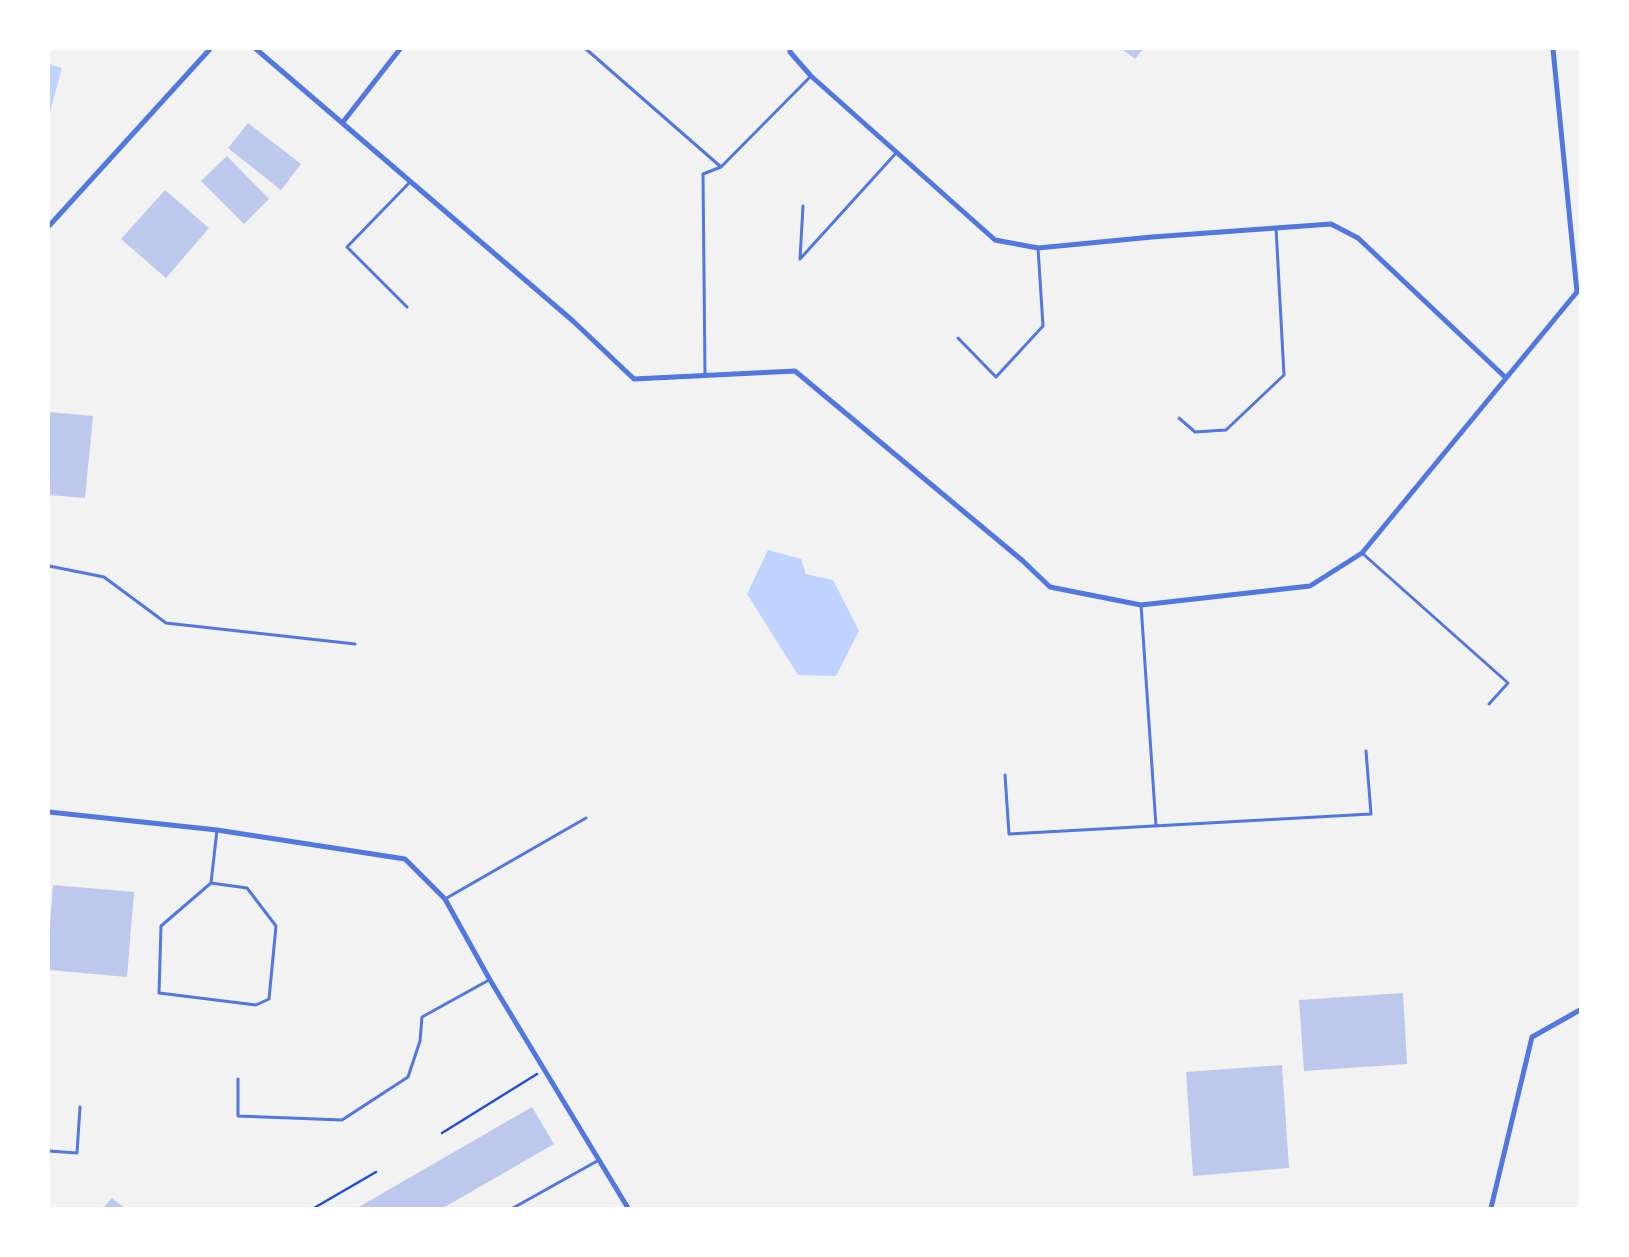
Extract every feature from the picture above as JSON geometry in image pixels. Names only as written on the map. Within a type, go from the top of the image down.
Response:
[{"type":"street","points":[[49,226],[210,49]]},
{"type":"street","points":[[256,49],[573,321],[634,379],[795,371],[1023,561],[1050,587],[1141,604],[1310,586],[1362,553],[1505,377],[1579,293],[1553,49]]},
{"type":"street","points":[[343,122],[400,49]]},
{"type":"street","points":[[790,49],[790,52],[811,76],[898,151],[995,240],[1038,248],[1276,227],[1331,224],[1358,238],[1505,377]]},
{"type":"street","points":[[49,812],[217,830],[405,859],[445,899],[490,980],[628,1208]]},
{"type":"street","points":[[1492,1208],[1532,1037],[1580,1010]]},
{"type":"lane","points":[[586,49],[720,167]]},
{"type":"lane","points":[[705,376],[703,174],[720,167],[811,76]]},
{"type":"lane","points":[[803,206],[800,259],[898,151]]},
{"type":"lane","points":[[408,307],[347,247],[410,182]]},
{"type":"lane","points":[[1179,418],[1195,432],[1226,430],[1284,375],[1276,227]]},
{"type":"lane","points":[[958,338],[996,377],[1043,326],[1038,248]]},
{"type":"lane","points":[[1362,553],[1508,684],[1489,704]]},
{"type":"lane","points":[[49,566],[104,578],[166,624],[355,644]]},
{"type":"lane","points":[[1141,604],[1156,826]]},
{"type":"lane","points":[[1005,775],[1009,834],[1372,814],[1366,751]]},
{"type":"lane","points":[[445,899],[586,818]]},
{"type":"lane","points":[[210,882],[248,888],[276,926],[269,998],[256,1005],[159,993],[161,926],[210,882],[217,830]]},
{"type":"lane","points":[[238,1079],[238,1116],[342,1120],[408,1077],[420,1041],[422,1018],[490,980]]},
{"type":"lane","points":[[49,1150],[77,1153],[80,1107]]},
{"type":"lane","points":[[513,1208],[599,1160]]},
{"type":"path","points":[[442,1133],[544,1070]]},
{"type":"path","points":[[314,1208],[376,1172]]},
{"type":"water","points":[[49,64],[62,68],[50,112],[49,112]]},
{"type":"water","points":[[768,550],[801,559],[806,574],[833,580],[859,631],[836,676],[798,675],[747,594]]},
{"type":"building","points":[[1122,49],[1143,49],[1135,59]]},
{"type":"building","points":[[248,123],[301,164],[281,190],[228,148]]},
{"type":"building","points":[[227,156],[269,199],[244,224],[201,181]]},
{"type":"building","points":[[165,190],[209,228],[166,278],[121,239]]},
{"type":"building","points":[[49,412],[93,416],[85,498],[49,495]]},
{"type":"building","points":[[53,885],[134,892],[127,977],[49,970],[49,937]]},
{"type":"building","points":[[1403,993],[1407,1064],[1304,1071],[1299,1000]]},
{"type":"building","points":[[1282,1065],[1289,1168],[1193,1176],[1186,1072]]},
{"type":"building","points":[[532,1107],[554,1144],[443,1208],[357,1208]]},
{"type":"building","points":[[112,1198],[125,1208],[103,1208]]}]
